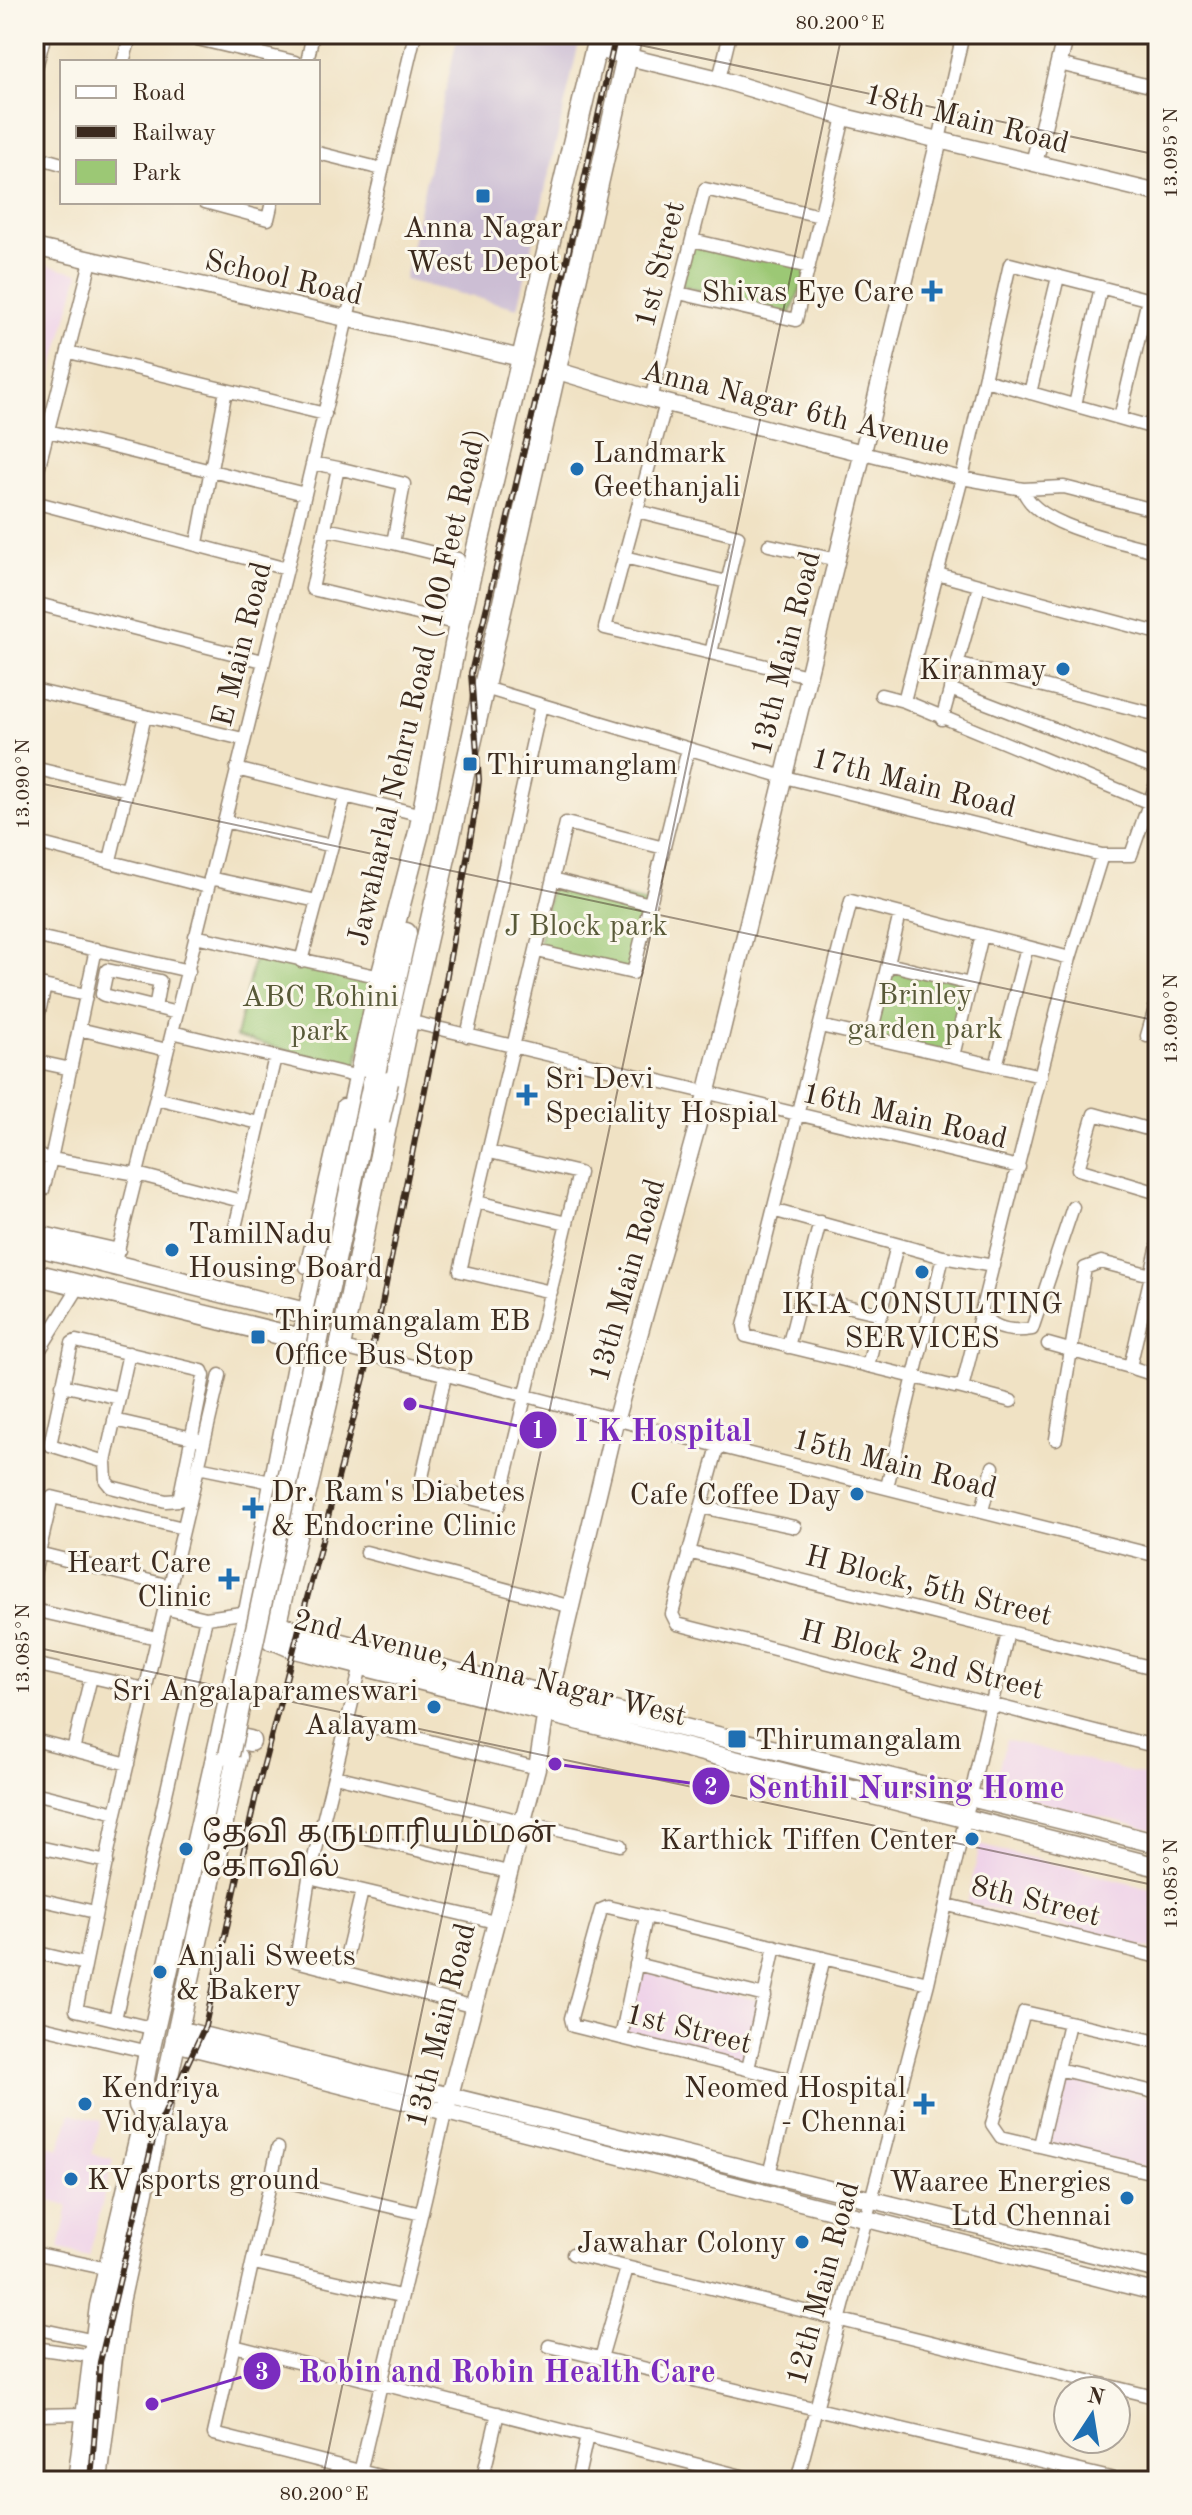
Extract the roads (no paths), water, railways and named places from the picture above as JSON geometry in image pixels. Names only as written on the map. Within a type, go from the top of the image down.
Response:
[{"type":"main road","name":"Jawaharlal Nehru Road (100 Feet Road)","points":[[154,2114],[139,2105],[149,2052],[248,1620],[308,1313],[368,1078],[381,977],[421,824],[453,623],[597,42]]},
{"type":"main road","points":[[248,1620],[274,1631],[340,1347],[408,1021],[630,44]]},
{"type":"main road","points":[[154,2114],[238,1751],[368,1078],[424,849],[421,824]]},
{"type":"main road","points":[[368,1078],[437,858],[451,836]]},
{"type":"main road","points":[[326,1236],[361,1245]]},
{"type":"main road","points":[[34,1245],[116,1258],[345,1323]]},
{"type":"main road","points":[[34,1274],[340,1347]]},
{"type":"main road","name":"2nd Avenue, Anna Nagar West","points":[[274,1631],[361,1666],[973,1796],[1158,1844]]},
{"type":"main road","name":"2nd Avenue, Anna Nagar West","points":[[274,1631],[309,1635],[966,1818],[1158,1867]]},
{"type":"main road","points":[[221,1735],[238,1751]]},
{"type":"main road","name":"Jawaharlal Nehru Road (100 Feet Road)","points":[[78,2481],[84,2414],[108,2269],[154,2114],[170,2105],[185,2038]]},
{"type":"main road","name":"Jawaharlal Nehru Road (100 Feet Road)","points":[[97,2481],[118,2307],[154,2114]]},
{"type":"street","points":[[34,75],[45,34]]},
{"type":"street","points":[[124,60],[131,34]]},
{"type":"street","points":[[176,34],[286,60]]},
{"type":"street","points":[[307,60],[313,34]]},
{"type":"street","name":"E Main Road","points":[[116,1258],[189,971],[415,34]]},
{"type":"street","points":[[719,79],[730,34]]},
{"type":"street","points":[[939,140],[963,34]]},
{"type":"street","points":[[1034,163],[1066,34]]},
{"type":"street","name":"18th Main Road","points":[[597,42],[630,44],[719,79],[844,117],[1158,193]]},
{"type":"street","points":[[1059,64],[1158,88]]},
{"type":"street","points":[[679,293],[796,320],[844,117]]},
{"type":"street","name":"13th Main Road","points":[[359,2476],[471,2006],[537,1768],[616,1418],[706,1095],[939,140]]},
{"type":"street","points":[[320,154],[382,169]]},
{"type":"street","points":[[34,156],[60,163]]},
{"type":"street","name":"1st Street","points":[[711,653],[605,628],[637,511],[692,240],[705,189],[820,216]]},
{"type":"street","points":[[212,204],[268,219],[272,204]]},
{"type":"street","points":[[692,240],[809,267]]},
{"type":"street","name":"School Road","points":[[34,247],[521,358]]},
{"type":"street","points":[[34,485],[91,261]]},
{"type":"street","points":[[904,701],[962,478],[1010,264],[1153,300],[1120,418]]},
{"type":"street","points":[[1030,393],[1058,277]]},
{"type":"street","points":[[1075,405],[1101,287]]},
{"type":"street","points":[[69,352],[325,414]]},
{"type":"street","name":"Anna Nagar 6th Avenue","points":[[558,371],[658,401],[962,478],[1023,489],[1064,487],[1158,511]]},
{"type":"street","points":[[985,380],[1158,429]]},
{"type":"street","points":[[197,543],[226,390]]},
{"type":"street","points":[[48,431],[305,494]]},
{"type":"street","points":[[313,463],[404,484],[393,543]]},
{"type":"street","points":[[325,529],[458,559],[453,623],[312,589],[338,468]]},
{"type":"street","points":[[1023,489],[1032,508],[1054,520],[1158,552]]},
{"type":"street","points":[[34,502],[287,569]]},
{"type":"street","points":[[637,511],[738,536],[711,653],[808,676]]},
{"type":"street","points":[[769,545],[837,560]]},
{"type":"street","points":[[624,557],[727,582]]},
{"type":"street","points":[[937,574],[1158,633]]},
{"type":"street","points":[[942,719],[979,586]]},
{"type":"street","points":[[34,603],[263,661]]},
{"type":"street","points":[[957,664],[1158,715]]},
{"type":"street","name":"17th Main Road","points":[[485,688],[784,777],[1102,855]]},
{"type":"street","points":[[950,689],[1158,769]]},
{"type":"street","points":[[34,690],[243,739]]},
{"type":"street","points":[[881,695],[904,701],[1150,803]]},
{"type":"street","points":[[467,1036],[541,705]]},
{"type":"street","points":[[110,860],[145,716]]},
{"type":"street","points":[[537,951],[633,973],[688,749]]},
{"type":"street","points":[[34,768],[127,790]]},
{"type":"street","points":[[236,769],[345,797],[421,824]]},
{"type":"street","points":[[958,1387],[965,1380],[1070,958],[1102,855],[1131,855],[1158,778]]},
{"type":"street","points":[[301,961],[345,797]]},
{"type":"street","points":[[224,821],[332,846]]},
{"type":"street","points":[[551,1292],[460,1271],[566,823],[664,848]]},
{"type":"street","points":[[34,842],[209,882],[317,901]]},
{"type":"street","points":[[553,879],[650,904]]},
{"type":"street","points":[[1011,1401],[750,1338],[744,1329],[776,1211],[851,901],[1070,958]]},
{"type":"street","points":[[870,1038],[900,914]]},
{"type":"street","points":[[953,1056],[982,935]]},
{"type":"street","points":[[34,936],[189,971]]},
{"type":"street","points":[[195,936],[381,977]]},
{"type":"street","points":[[996,1066],[1027,947]]},
{"type":"street","points":[[34,1191],[43,1190],[51,1159],[96,949]]},
{"type":"street","points":[[118,971],[122,955]]},
{"type":"street","points":[[888,964],[970,984]]},
{"type":"street","points":[[155,1008],[160,981],[107,970],[102,994],[155,1008],[177,1013]]},
{"type":"street","points":[[35,1030],[39,985],[86,995]]},
{"type":"street","points":[[1147,1036],[1158,998]]},
{"type":"street","name":"16th Main Road","points":[[408,1021],[798,1117],[1019,1167]]},
{"type":"street","points":[[820,1026],[1041,1076]]},
{"type":"street","points":[[79,1029],[167,1050]]},
{"type":"street","points":[[172,1032],[368,1078],[306,1267]]},
{"type":"street","points":[[234,1232],[275,1057]]},
{"type":"street","points":[[34,1061],[71,1069]]},
{"type":"street","points":[[156,1098],[259,1123]]},
{"type":"street","points":[[1158,1132],[1094,1114],[1078,1169],[1158,1193]]},
{"type":"street","points":[[445,1376],[420,1486],[499,1505],[579,1173],[490,1152]]},
{"type":"street","points":[[34,1155],[137,1174],[241,1201]]},
{"type":"street","points":[[477,1202],[567,1223]]},
{"type":"street","points":[[982,1313],[987,1322],[1013,1332],[1032,1329],[1073,1207]]},
{"type":"street","points":[[776,1211],[943,1257],[993,1266]]},
{"type":"street","points":[[788,1347],[820,1222]]},
{"type":"street","points":[[34,1231],[116,1258]]},
{"type":"street","points":[[868,1366],[897,1245]]},
{"type":"street","points":[[1130,1367],[1152,1300],[1151,1275],[1158,1245]]},
{"type":"street","points":[[887,1487],[943,1257]]},
{"type":"street","points":[[1056,1439],[1085,1268],[1101,1262],[1151,1275]]},
{"type":"street","points":[[34,1359],[80,1285]]},
{"type":"street","points":[[802,1296],[882,1314]]},
{"type":"street","points":[[105,1462],[50,1445],[72,1343],[76,1341],[202,1371],[198,1467],[116,1813],[76,2010],[155,2029]]},
{"type":"street","points":[[1048,1344],[1158,1376]]},
{"type":"street","name":"15th Main Road","points":[[340,1347],[1158,1556]]},
{"type":"street","points":[[129,1353],[105,1462],[106,1481],[111,1487],[175,1502],[179,1500],[220,1375]]},
{"type":"street","points":[[62,1385],[119,1398]]},
{"type":"street","points":[[114,1420],[197,1440]]},
{"type":"street","points":[[688,1552],[718,1446]]},
{"type":"street","points":[[198,1467],[276,1483]]},
{"type":"street","points":[[982,1511],[993,1467]]},
{"type":"street","points":[[34,1574],[52,1497],[183,1528]]},
{"type":"street","points":[[701,1507],[795,1527]]},
{"type":"street","points":[[37,1552],[170,1586]]},
{"type":"street","points":[[366,1552],[572,1607]]},
{"type":"street","name":"H Block 2nd Street","points":[[688,1552],[672,1614],[673,1621],[1158,1747]]},
{"type":"street","name":"H Block, 5th Street","points":[[688,1552],[1158,1669]]},
{"type":"street","points":[[164,1608],[206,1618],[248,1620]]},
{"type":"street","points":[[34,1610],[157,1638]]},
{"type":"street","points":[[115,2019],[206,1618]]},
{"type":"street","name":"12th Main Road","points":[[797,2481],[948,1905],[1008,1632]]},
{"type":"street","points":[[34,1664],[145,1689]]},
{"type":"street","points":[[361,1666],[309,1878],[296,1961],[471,2006]]},
{"type":"street","points":[[73,1750],[91,1677]]},
{"type":"street","points":[[349,1721],[537,1768]]},
{"type":"street","points":[[34,1740],[128,1764]]},
{"type":"street","points":[[335,1776],[620,1845]]},
{"type":"street","points":[[34,1793],[116,1813]]},
{"type":"street","points":[[322,1827],[508,1872]]},
{"type":"street","points":[[34,1846],[107,1862]]},
{"type":"street","points":[[309,1878],[495,1922]]},
{"type":"street","points":[[342,1974],[362,1891]]},
{"type":"street","points":[[34,1898],[95,1912]]},
{"type":"street","name":"8th Street","points":[[948,1905],[1158,1957]]},
{"type":"street","name":"1st Street","points":[[646,1917],[603,1908],[572,2024],[795,2081]]},
{"type":"street","points":[[621,2038],[646,1917],[928,1983]]},
{"type":"street","points":[[748,2069],[775,1946]]},
{"type":"street","points":[[34,1952],[85,1964]]},
{"type":"street","points":[[769,2174],[824,1958]]},
{"type":"street","points":[[636,1964],[765,1996]]},
{"type":"street","points":[[1158,2042],[1022,2014],[992,2124],[993,2131],[1001,2137],[1158,2174]]},
{"type":"street","points":[[1040,2145],[1069,2023]]},
{"type":"street","points":[[34,2025],[149,2052]]},
{"type":"street","points":[[185,2038],[449,2096],[1158,2270]]},
{"type":"street","points":[[185,2038],[445,2114],[1158,2293]]},
{"type":"street","points":[[1058,2069],[1158,2093]]},
{"type":"street","points":[[278,2148],[214,2434],[359,2476],[399,2481]]},
{"type":"street","points":[[272,2178],[421,2214]]},
{"type":"street","points":[[34,2253],[108,2269]]},
{"type":"street","points":[[573,2254],[1158,2398]]},
{"type":"street","points":[[254,2263],[400,2296]]},
{"type":"street","points":[[601,2358],[627,2268]]},
{"type":"street","points":[[34,2328],[94,2349]]},
{"type":"street","points":[[234,2346],[761,2481]]},
{"type":"street","points":[[549,2346],[1123,2481]]},
{"type":"street","points":[[34,2348],[94,2349]]},
{"type":"street","points":[[482,2481],[498,2413]]},
{"type":"street","points":[[34,2429],[38,2415],[84,2414]]},
{"type":"street","points":[[577,2481],[587,2436]]},
{"type":"railway","points":[[91,2481],[100,2362],[154,2136],[205,2026],[256,1795],[378,1324],[440,1015],[476,806],[479,780],[471,673],[539,387],[616,34]]},
{"type":"place","name":"Anna Nagar West Depot","points":[[483,196]]},
{"type":"place","name":"Shivas Eye Care","points":[[932,291]]},
{"type":"place","name":"Landmark Geethanjali","points":[[577,469]]},
{"type":"place","name":"Kiranmay","points":[[1063,669]]},
{"type":"place","name":"Thirumanglam","points":[[470,764]]},
{"type":"place","name":"Sri Devi Speciality Hospial","points":[[527,1095]]},
{"type":"place","name":"TamilNadu Housing Board","points":[[172,1250]]},
{"type":"place","name":"IKIA CONSULTING SERVICES","points":[[922,1272]]},
{"type":"place","name":"Thirumangalam EB Office Bus Stop","points":[[258,1337]]},
{"type":"place","name":"I K Hospital","points":[[410,1404]]},
{"type":"place","name":"Cafe Coffee Day","points":[[857,1494]]},
{"type":"place","name":"Dr. Ram's Diabetes & Endocrine Clinic","points":[[253,1508]]},
{"type":"place","name":"Heart Care Clinic","points":[[229,1579]]},
{"type":"place","name":"Sri Angalaparameswari Aalayam","points":[[434,1707]]},
{"type":"place","name":"Thirumangalam","points":[[737,1739]]},
{"type":"place","name":"Senthil Nursing Home","points":[[555,1764]]},
{"type":"place","name":"Karthick Tiffen Center","points":[[972,1839]]},
{"type":"place","name":"தேவி கருமாரியம்மன் கோவில்","points":[[186,1849]]},
{"type":"place","name":"Anjali Sweets & Bakery","points":[[160,1972]]},
{"type":"place","name":"Kendriya Vidyalaya","points":[[85,2104]]},
{"type":"place","name":"Neomed Hospital - Chennai","points":[[924,2104]]},
{"type":"place","name":"KV sports ground","points":[[71,2179]]},
{"type":"place","name":"Waaree Energies Ltd Chennai","points":[[1127,2198]]},
{"type":"place","name":"Jawahar Colony","points":[[802,2242]]},
{"type":"place","name":"Robin and Robin Health Care","points":[[152,2404]]},
{"type":"park label","name":"J Block park","points":[[586,925]]},
{"type":"park label","name":"Brinley garden park","points":[[925,1011]]},
{"type":"park label","name":"ABC Rohini park","points":[[320,1013]]}]
